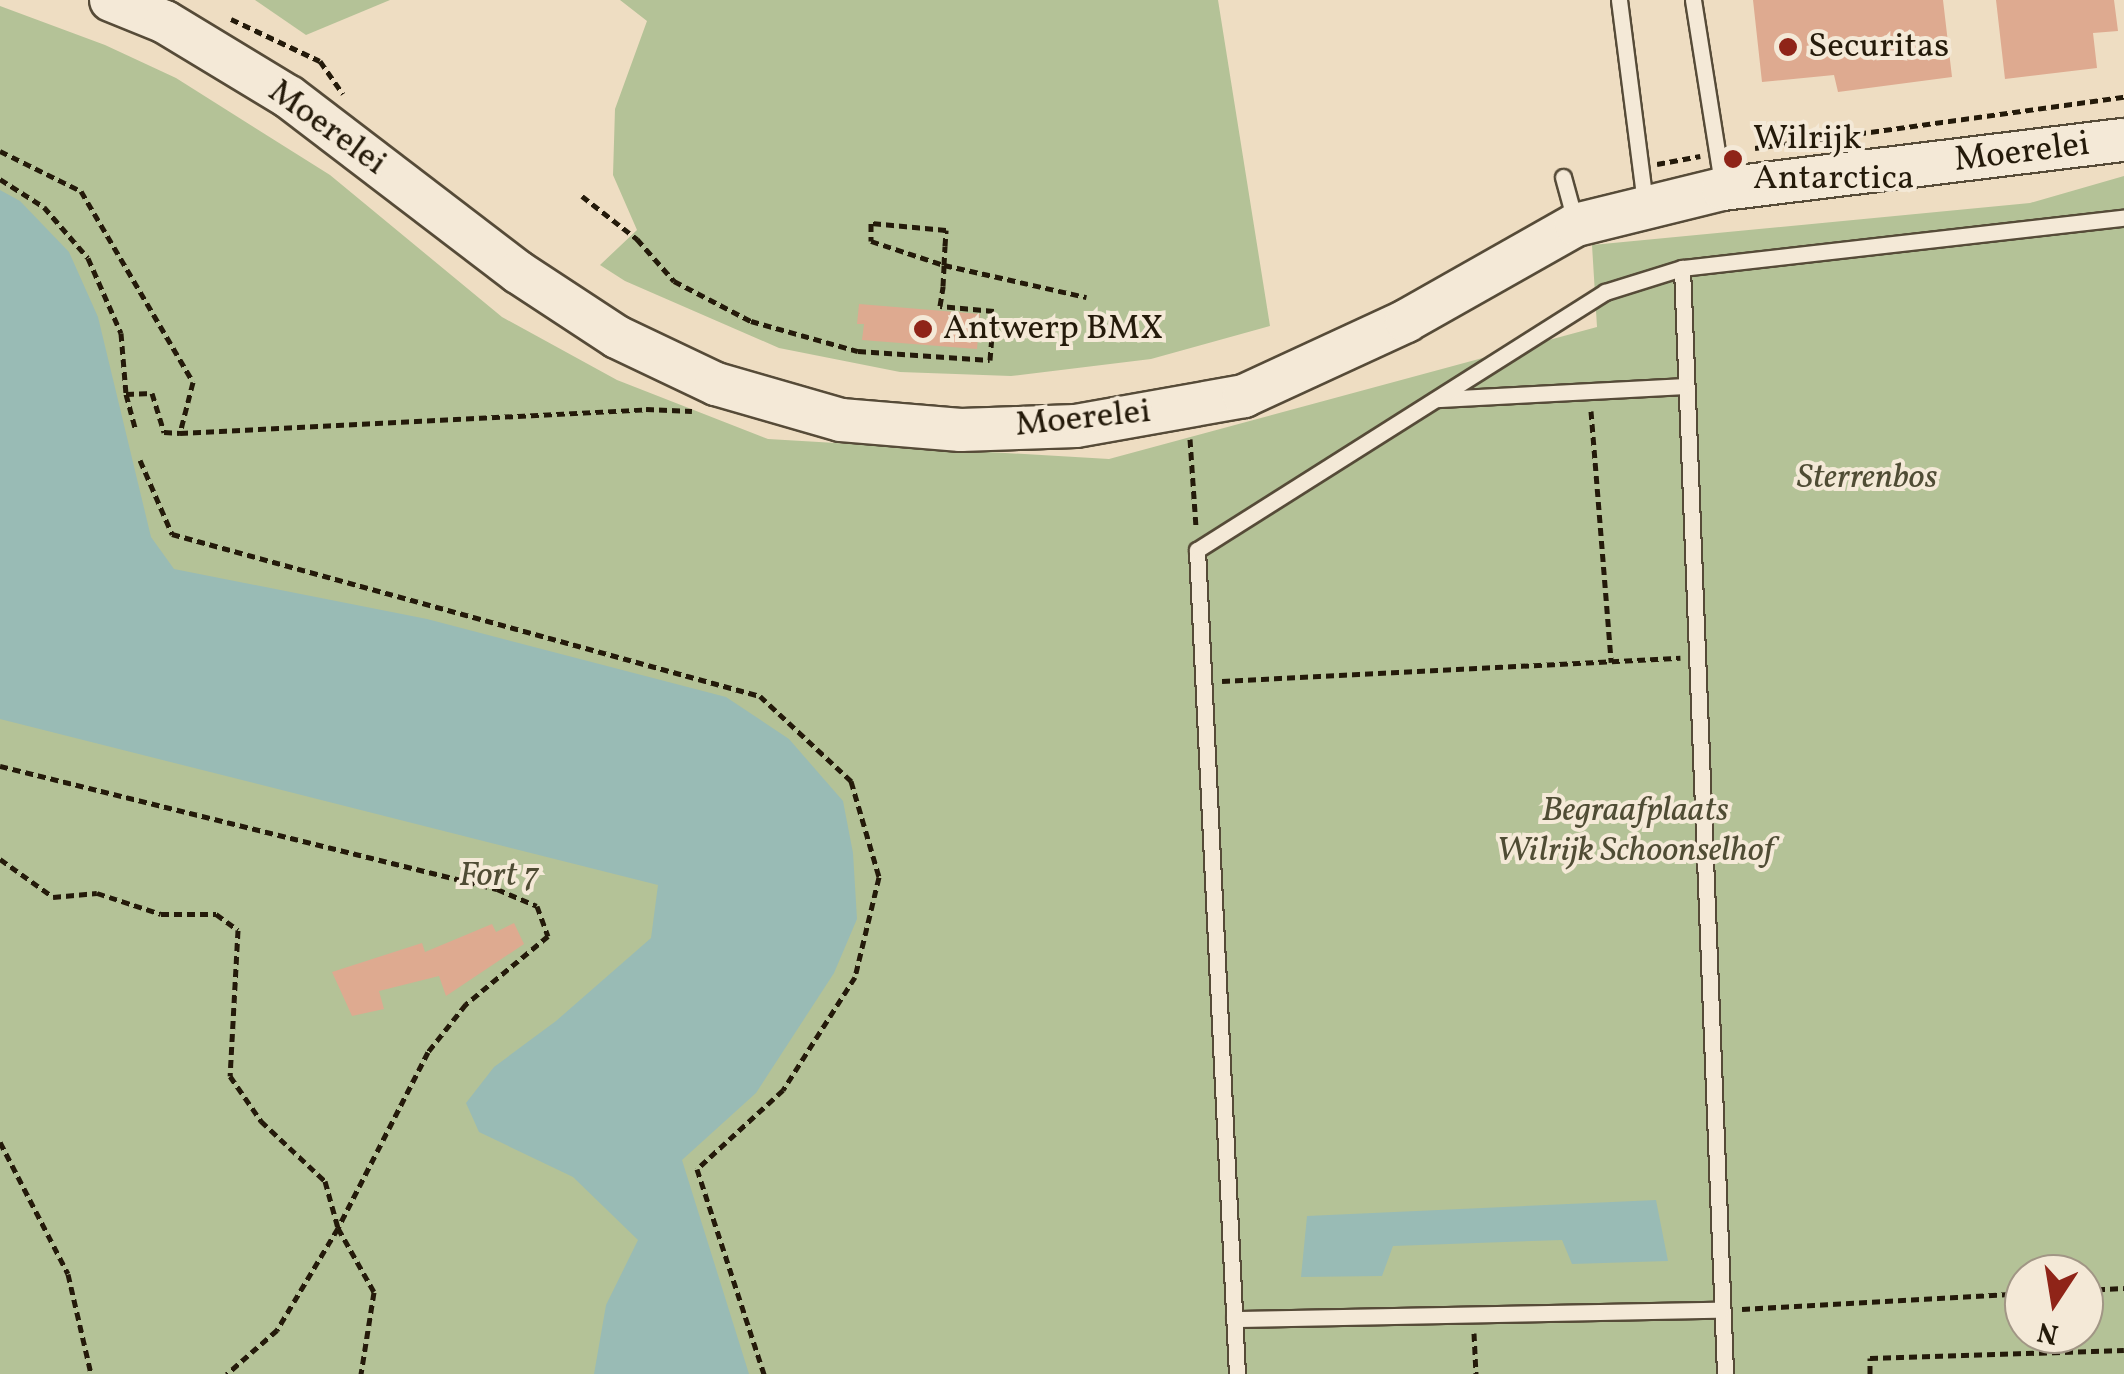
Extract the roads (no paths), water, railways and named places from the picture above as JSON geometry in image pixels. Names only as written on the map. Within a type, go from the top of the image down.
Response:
[{"type":"street","name":"Moerelei","points":[[111,0],[165,22],[289,97],[518,272],[617,337],[716,384],[841,420],[961,430],[1076,426],[1244,396],[1406,321],[1643,191],[1720,171],[2124,140]]},
{"type":"lane","points":[[1619,0],[1643,191]]},
{"type":"lane","points":[[1693,0],[1720,171]]},
{"type":"lane","points":[[1563,177],[1576,225]]},
{"type":"lane","points":[[1238,1374],[1197,550],[1605,292],[1682,268],[2124,218]]},
{"type":"lane","points":[[1682,268],[1683,386],[1725,1374]]},
{"type":"lane","points":[[1432,399],[1683,386]]},
{"type":"lane","points":[[1234,1320],[1722,1310]]},
{"type":"water","points":[[0,190],[20,201],[69,252],[98,317],[151,537],[174,569],[427,619],[726,697],[789,739],[843,801],[853,853],[857,919],[834,973],[756,1093],[682,1160],[749,1374],[594,1374],[606,1305],[638,1240],[573,1177],[479,1132],[466,1103],[494,1067],[556,1021],[651,938],[658,885],[0,719]]},
{"type":"water","points":[[1656,1200],[1668,1261],[1572,1264],[1562,1240],[1393,1246],[1382,1276],[1301,1277],[1307,1216]]},
{"type":"place","name":"Securitas","points":[[1788,47]]},
{"type":"place","name":"Wilrijk Antarctica","points":[[1733,159]]},
{"type":"place","name":"Antwerp BMX","points":[[923,329]]},
{"type":"park label","name":"Sterrenbos","points":[[1867,478]]},
{"type":"park label","name":"Begraafplaats Wilrijk Schoonselhof","points":[[1635,831]]},
{"type":"park label","name":"Fort 7","points":[[499,876]]}]
